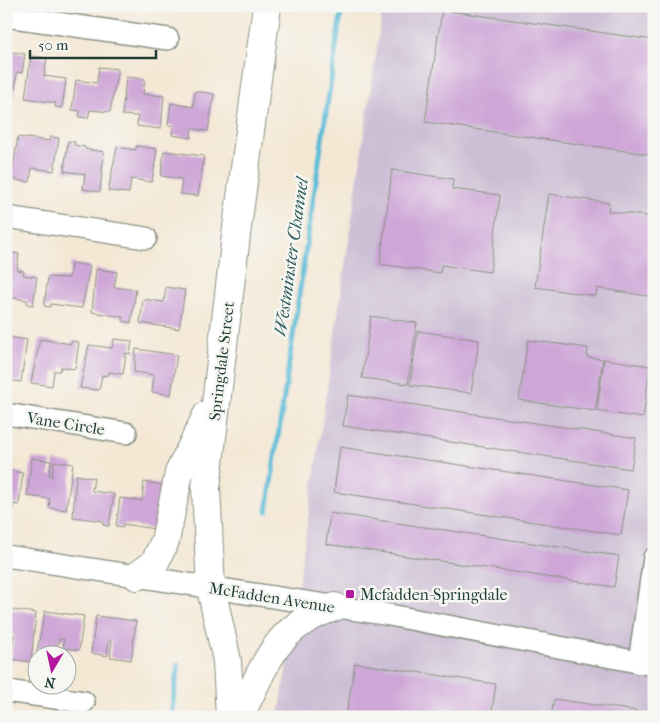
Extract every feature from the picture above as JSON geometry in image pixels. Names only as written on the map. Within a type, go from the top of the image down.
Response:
[{"type":"main road","name":"Springdale Street","points":[[230,717],[228,661],[211,588],[206,488],[216,395],[268,6]]},
{"type":"main road","points":[[137,576],[154,564],[165,540],[179,474],[216,395]]},
{"type":"main road","points":[[240,717],[282,637],[313,613],[335,607]]},
{"type":"street","points":[[6,16],[168,39]]},
{"type":"street","points":[[6,217],[146,238]]},
{"type":"street","name":"Vane Circle","points":[[6,414],[126,433]]},
{"type":"street","name":"McFadden Avenue","points":[[6,556],[335,607],[646,664]]},
{"type":"street","points":[[646,664],[654,558]]},
{"type":"street","points":[[6,691],[84,702]]},
{"type":"shaded area","points":[[383,6],[654,6],[654,717],[279,717]]},
{"type":"building","points":[[442,10],[654,40],[654,155],[425,122]]},
{"type":"building","points":[[6,51],[25,54],[22,73],[17,72],[14,98],[6,97]]},
{"type":"building","points":[[31,56],[47,58],[44,76],[66,79],[62,108],[55,107],[56,103],[25,98]]},
{"type":"building","points":[[99,67],[118,69],[110,112],[90,110],[88,118],[79,117],[80,111],[72,110],[76,80],[97,83]]},
{"type":"building","points":[[126,77],[145,79],[143,94],[164,96],[161,129],[137,126],[138,116],[122,115]]},
{"type":"building","points":[[195,91],[214,94],[208,131],[192,129],[191,138],[172,135],[173,126],[168,125],[171,103],[193,107]]},
{"type":"building","points":[[18,137],[50,141],[50,137],[59,138],[54,171],[32,168],[30,182],[11,179]]},
{"type":"building","points":[[68,141],[75,142],[74,145],[85,147],[85,149],[104,152],[100,192],[83,189],[85,174],[64,171]]},
{"type":"building","points":[[136,146],[157,149],[152,182],[131,179],[129,193],[108,191],[117,147],[136,150]]},
{"type":"building","points":[[164,151],[204,156],[198,196],[180,194],[182,179],[161,176]]},
{"type":"building","points":[[392,170],[453,179],[452,189],[500,195],[490,272],[441,265],[440,273],[380,264]]},
{"type":"building","points":[[549,194],[609,203],[608,211],[654,217],[654,297],[597,288],[596,296],[535,287]]},
{"type":"building","points":[[6,252],[19,254],[17,270],[24,271],[23,275],[37,277],[33,305],[27,304],[27,300],[6,297]]},
{"type":"building","points":[[71,263],[90,266],[82,308],[51,304],[50,307],[44,306],[48,277],[69,278]]},
{"type":"building","points":[[96,269],[117,272],[114,287],[136,290],[131,323],[123,321],[123,317],[92,312]]},
{"type":"building","points":[[166,287],[185,290],[179,329],[140,323],[143,299],[164,302]]},
{"type":"building","points":[[371,316],[417,323],[408,384],[362,378]]},
{"type":"building","points":[[6,326],[10,327],[9,337],[27,340],[21,382],[6,380]]},
{"type":"building","points":[[418,331],[479,340],[471,393],[410,385]]},
{"type":"building","points":[[40,339],[71,344],[71,341],[79,342],[75,369],[61,367],[60,371],[54,371],[52,386],[31,383]]},
{"type":"building","points":[[114,339],[132,341],[130,354],[126,353],[123,374],[109,372],[108,376],[102,375],[99,390],[80,388],[89,345],[112,348]]},
{"type":"building","points":[[528,340],[588,348],[587,357],[603,359],[595,411],[519,400]]},
{"type":"building","points":[[136,349],[177,355],[171,395],[152,392],[154,375],[134,372]]},
{"type":"building","points":[[604,359],[650,366],[643,418],[597,411]]},
{"type":"building","points":[[348,395],[636,438],[631,469],[343,426]]},
{"type":"building","points":[[340,447],[628,490],[621,535],[334,492]]},
{"type":"building","points":[[32,458],[51,461],[49,475],[52,476],[54,461],[73,464],[66,510],[49,508],[50,499],[27,496]]},
{"type":"building","points":[[6,470],[23,473],[19,505],[13,504],[13,510],[6,509]]},
{"type":"building","points":[[76,475],[94,478],[92,491],[114,494],[109,526],[103,525],[103,521],[73,517]]},
{"type":"building","points":[[144,482],[164,485],[155,529],[123,524],[123,527],[116,526],[120,498],[142,501]]},
{"type":"building","points":[[330,513],[619,556],[614,587],[326,544]]},
{"type":"building","points":[[6,609],[36,613],[33,646],[28,646],[28,662],[11,659],[14,635],[6,634]]},
{"type":"building","points":[[45,611],[84,616],[79,650],[78,646],[63,646],[64,639],[59,639],[58,646],[38,646]]},
{"type":"building","points":[[96,616],[136,621],[131,660],[110,657],[112,641],[109,641],[107,656],[91,653]]},
{"type":"building","points":[[355,663],[496,684],[491,717],[346,717]]},
{"type":"building","points":[[554,699],[637,711],[636,717],[551,717]]},
{"type":"waterway","name":"Westminster Channel","points":[[267,511],[342,6]]},
{"type":"waterway","name":"Westminster Channel","points":[[171,717],[178,665]]},
{"type":"place","name":"Mcfadden-Springdale","points":[[350,594]]}]
